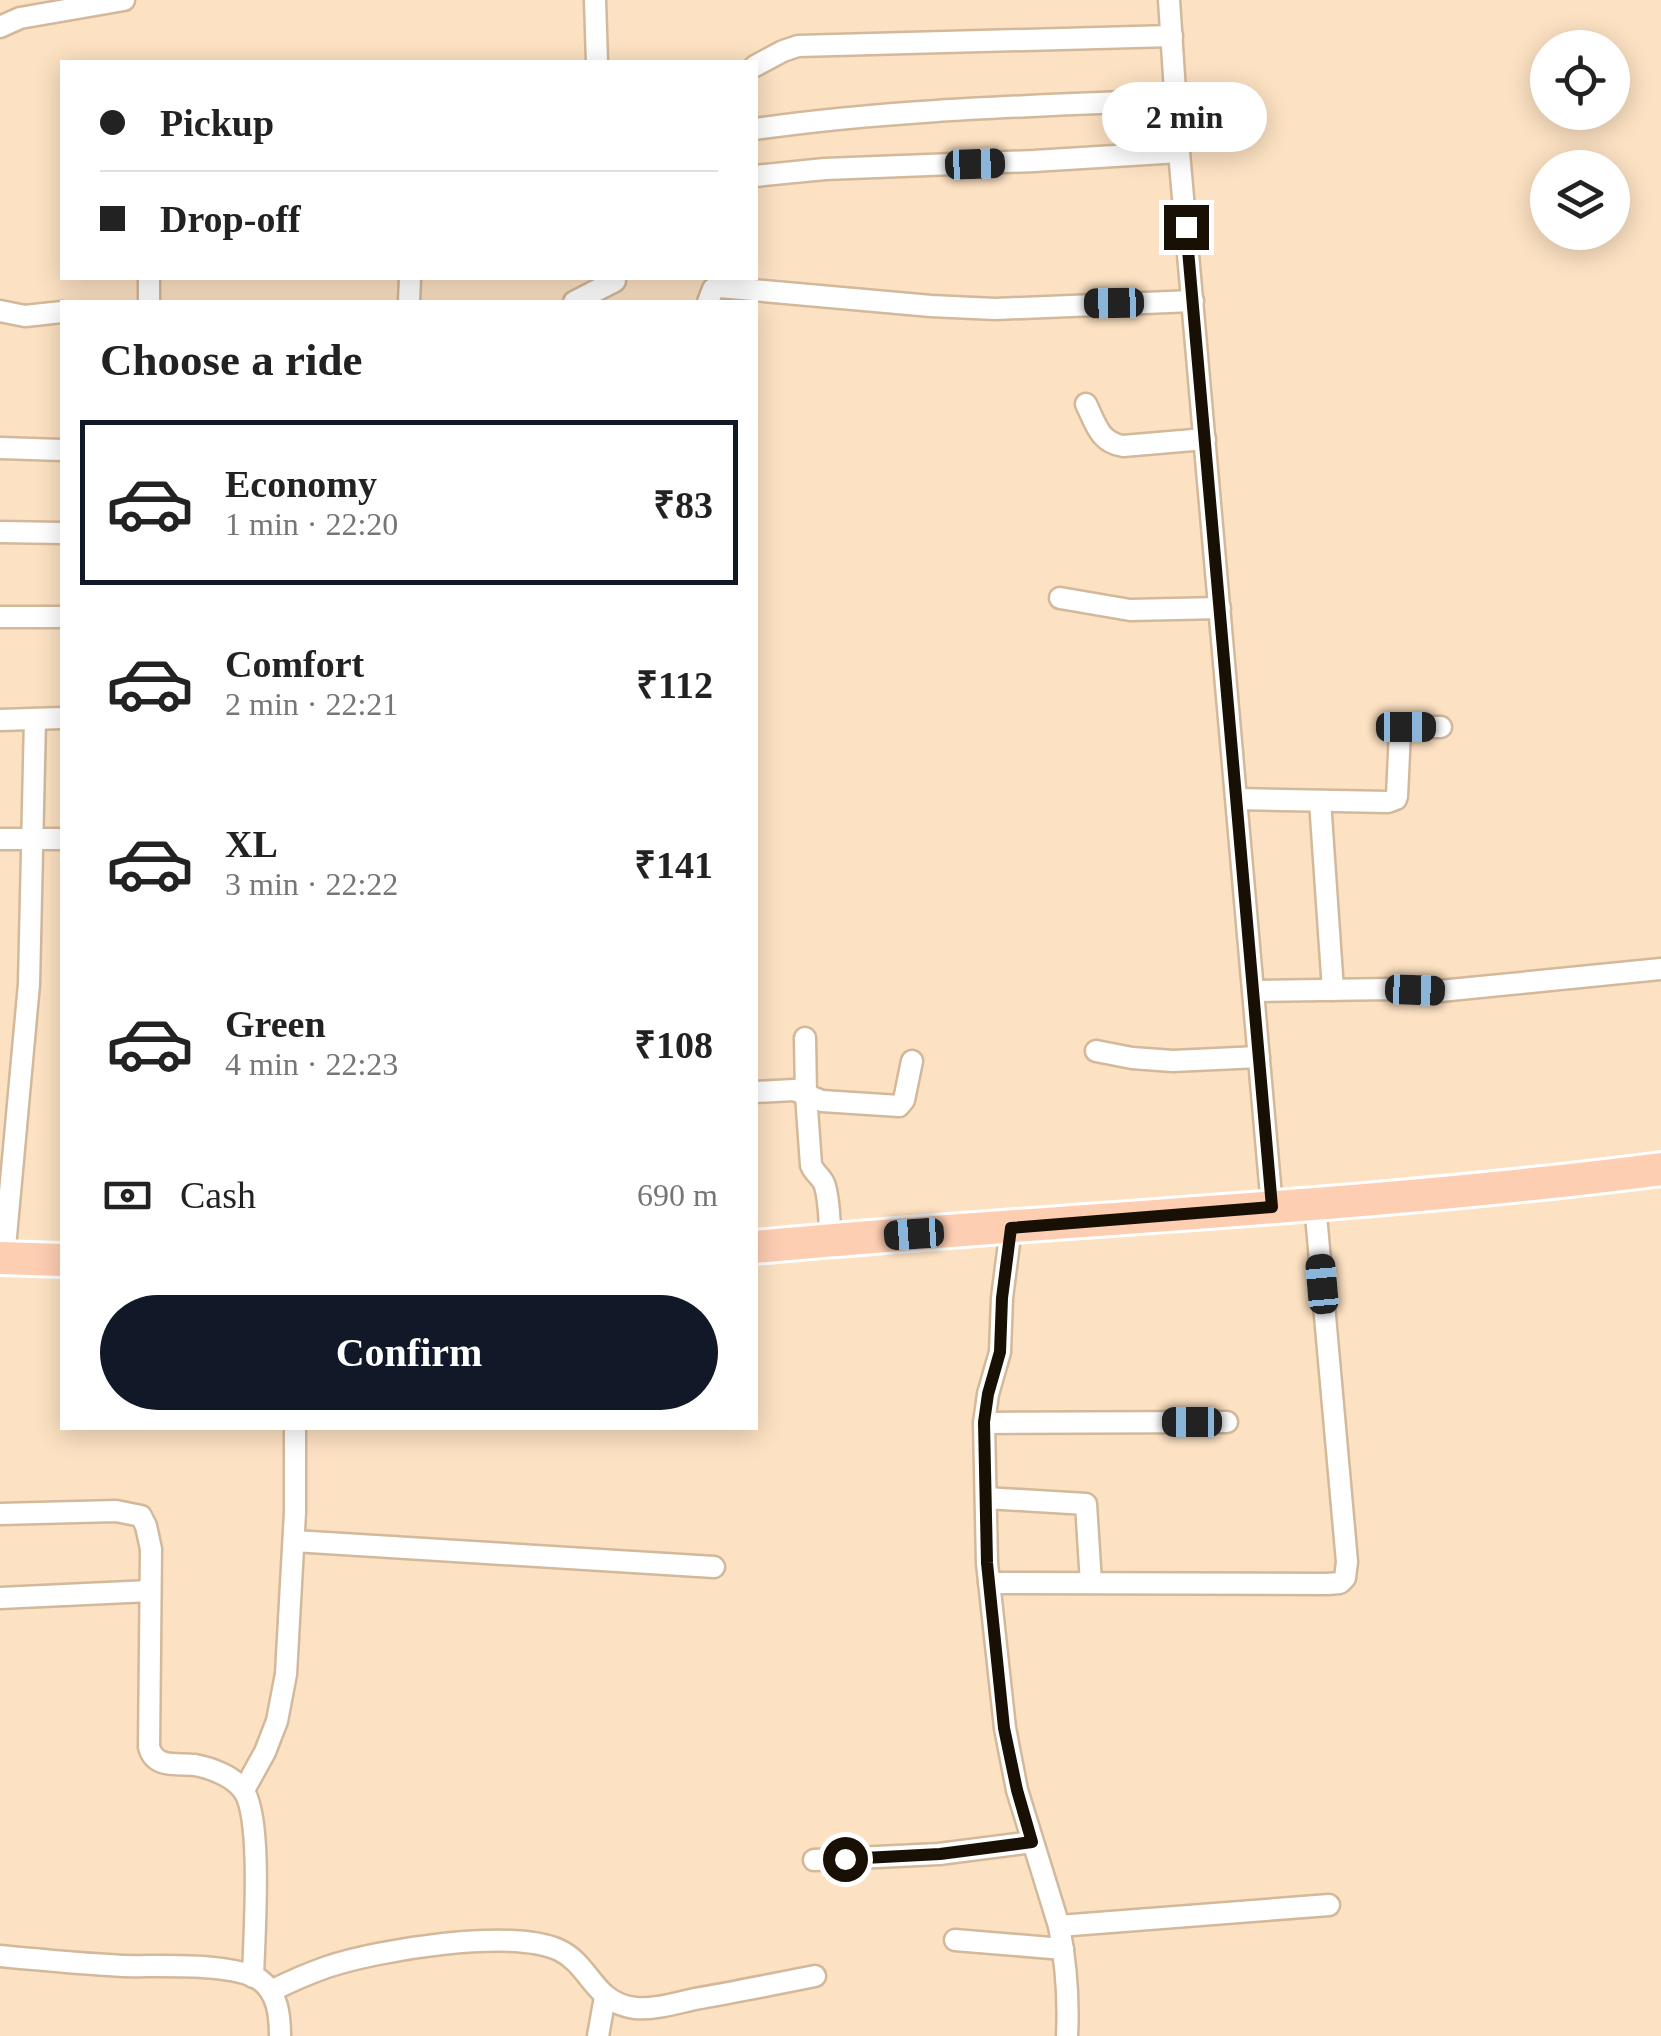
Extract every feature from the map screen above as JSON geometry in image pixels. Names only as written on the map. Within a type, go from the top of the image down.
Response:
[{"type":"main road","points":[[758,1247],[1315,1204],[1661,1169]]},
{"type":"main road","points":[[2,1258],[60,1260]]},
{"type":"street","points":[[0,26],[20,18],[124,0]]},
{"type":"street","points":[[595,0],[598,60]]},
{"type":"street","points":[[1169,0],[1272,1207]]},
{"type":"street","points":[[758,64],[798,46],[1172,36]]},
{"type":"street","points":[[758,128],[936,110],[1176,100]]},
{"type":"street","points":[[758,176],[1179,152]]},
{"type":"street","points":[[580,300],[616,287]]},
{"type":"street","points":[[709,300],[713,289],[719,287],[994,308],[1193,301]]},
{"type":"street","points":[[0,310],[25,316],[60,312]]},
{"type":"street","points":[[1086,404],[1104,440],[1113,444],[1205,440]]},
{"type":"street","points":[[0,448],[60,450]]},
{"type":"street","points":[[0,532],[60,533]]},
{"type":"street","points":[[1060,598],[1130,610],[1220,608]]},
{"type":"street","points":[[0,618],[60,617]]},
{"type":"street","points":[[0,720],[60,718]]},
{"type":"street","points":[[2,1258],[28,1003],[35,719]]},
{"type":"street","points":[[1237,799],[1382,803],[1396,799],[1400,731],[1406,727],[1441,727]]},
{"type":"street","points":[[1320,801],[1332,990]]},
{"type":"street","points":[[0,839],[60,840]]},
{"type":"street","points":[[1254,991],[1440,991],[1661,969]]},
{"type":"street","points":[[805,1038],[811,1165],[825,1186],[831,1240]]},
{"type":"street","points":[[1096,1051],[1173,1061],[1259,1057]]},
{"type":"street","points":[[758,1092],[794,1090],[822,1101],[899,1106],[904,1100],[912,1061]]},
{"type":"street","points":[[989,1583],[1327,1584],[1345,1578],[1347,1562],[1315,1204]]},
{"type":"street","points":[[1011,1228],[1000,1352],[984,1422],[989,1583],[1004,1728],[1017,1790],[1063,1949],[1067,2036]]},
{"type":"street","points":[[984,1422],[1228,1422]]},
{"type":"street","points":[[244,1790],[266,1752],[286,1674],[294,1541],[295,1430]]},
{"type":"street","points":[[986,1498],[1086,1504],[1092,1583]]},
{"type":"street","points":[[0,1514],[116,1512],[140,1516],[150,1536],[149,1747],[158,1761],[218,1772],[244,1790],[256,1842],[253,1976]]},
{"type":"street","points":[[294,1541],[714,1567]]},
{"type":"street","points":[[0,1598],[150,1590]]},
{"type":"street","points":[[814,1860],[940,1854],[1032,1842]]},
{"type":"street","points":[[1059,1926],[1329,1906]]},
{"type":"street","points":[[956,1940],[1063,1949]]},
{"type":"street","points":[[271,1991],[330,1966],[460,1942],[510,1942],[563,1952],[605,1997],[638,2008],[815,1976]]},
{"type":"street","points":[[0,1956],[241,1971],[263,1982],[271,1991],[280,2036]]},
{"type":"street","points":[[598,2036],[605,1997]]},
{"type":"route","points":[[845,1859],[940,1854],[1032,1842],[1004,1728],[987,1563],[984,1422],[1000,1352],[1011,1228],[1272,1207],[1186,227]]}]
